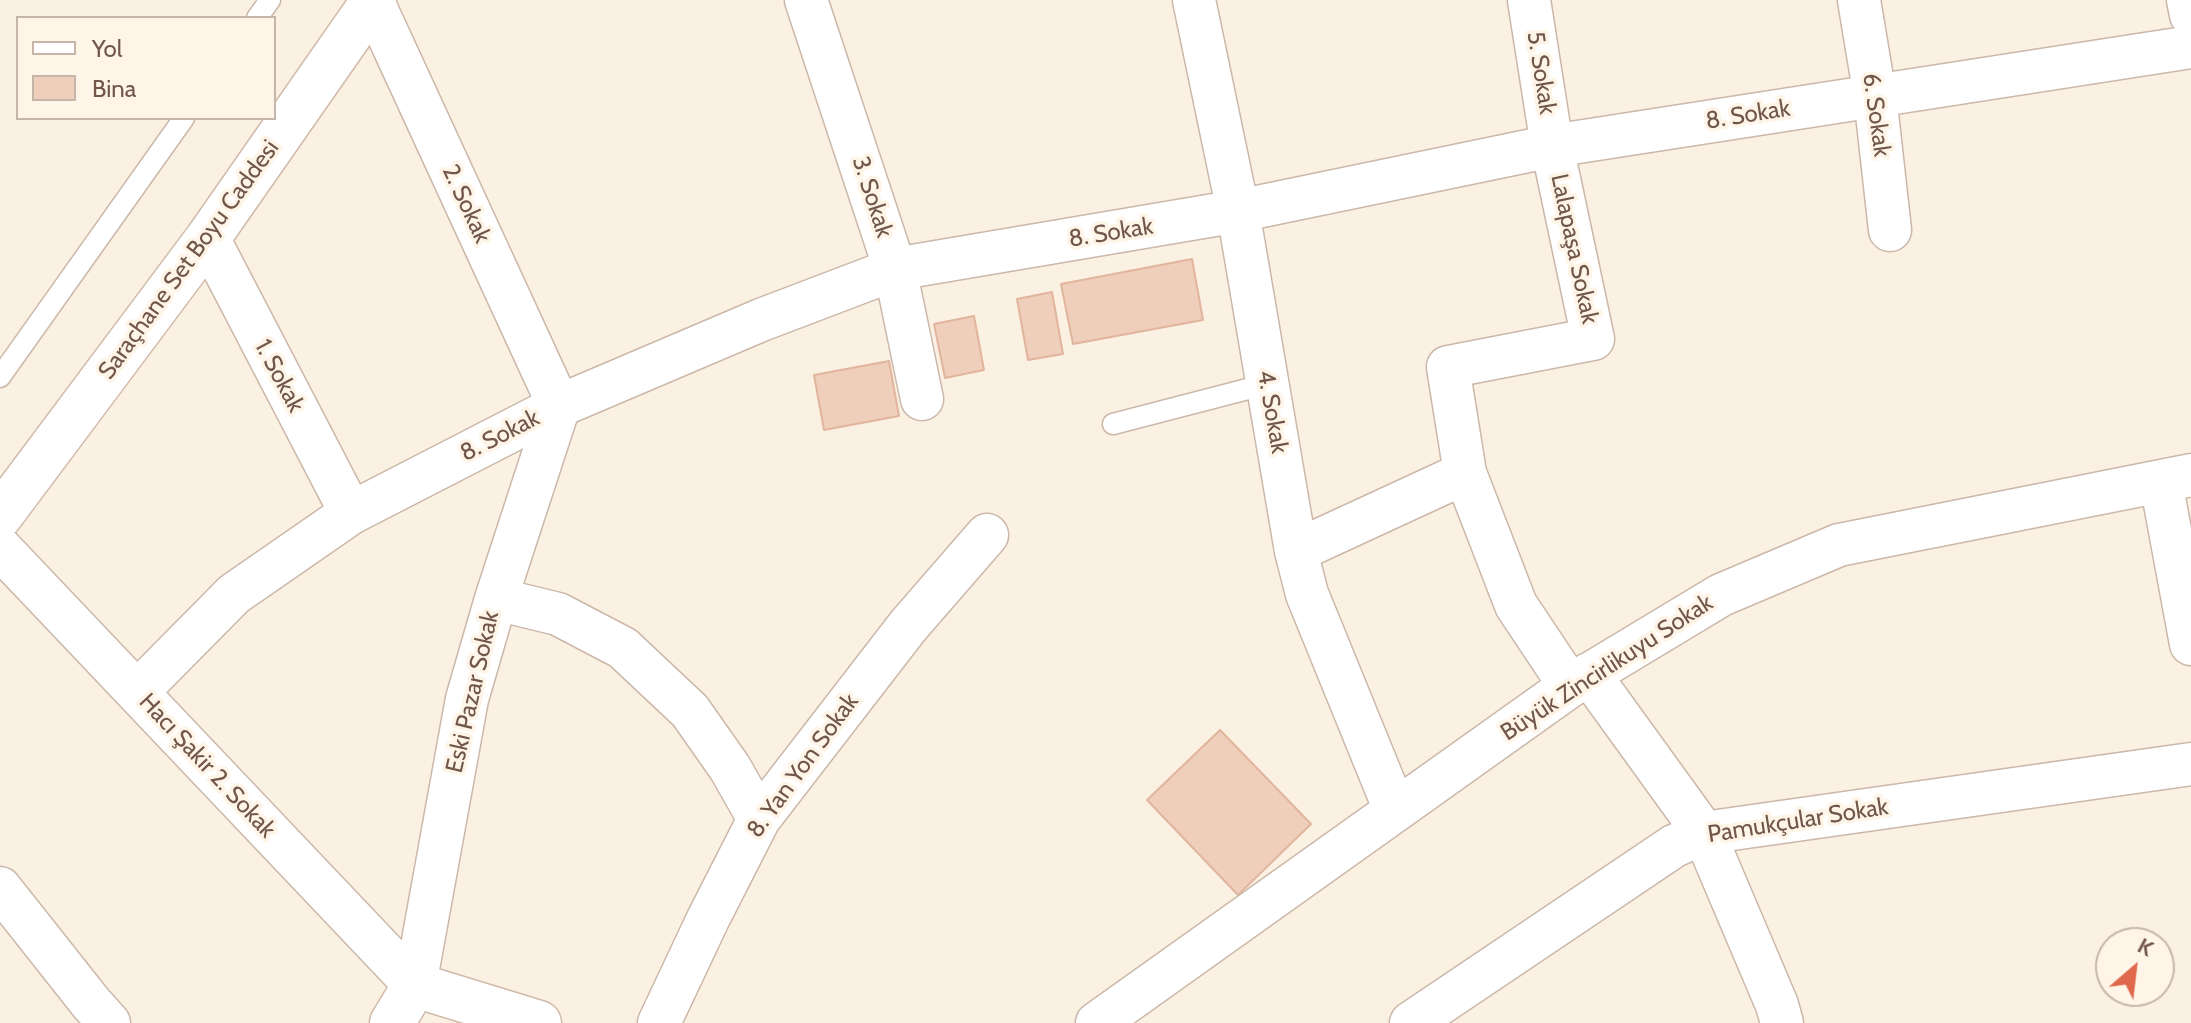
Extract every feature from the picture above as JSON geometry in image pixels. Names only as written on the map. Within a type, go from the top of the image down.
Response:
[{"type":"street","name":"3. Sokak","points":[[806,0],[895,269],[922,399]]},
{"type":"street","name":"4. Sokak","points":[[1194,0],[1238,211],[1296,551],[1307,594],[1395,810]]},
{"type":"street","name":"5. Sokak","points":[[1529,0],[1552,146]]},
{"type":"street","name":"6. Sokak","points":[[1859,0],[1875,96],[1890,230]]},
{"type":"street","points":[[2188,0],[2191,15]]},
{"type":"street","name":"Saraçhane Set Boyu Caddesi","points":[[0,516],[208,238],[373,1]]},
{"type":"street","name":"2. Sokak","points":[[373,1],[559,406]]},
{"type":"street","name":"8. Sokak","points":[[137,692],[234,594],[351,513],[559,406],[761,320],[895,269],[1238,211],[1552,146],[2191,47]]},
{"type":"street","name":"Lalapaşa Sokak","points":[[1552,146],[1593,339],[1448,367],[1465,473],[1516,605],[1704,833],[1782,1023]]},
{"type":"street","name":"1. Sokak","points":[[208,238],[351,513]]},
{"type":"street","name":"Eski Pazar Sokak","points":[[415,985],[467,699],[559,406]]},
{"type":"street","points":[[1296,551],[1465,473]]},
{"type":"street","points":[[2176,478],[2191,644]]},
{"type":"street","name":"Büyük Zincirlikuyu Sokak","points":[[1097,1023],[1579,680],[1721,595],[1839,545],[2176,478]]},
{"type":"street","name":"8. Yan Yon Sokak","points":[[659,1023],[759,819],[908,626],[987,535]]},
{"type":"street","name":"Hacı Şakir 2. Sokak","points":[[0,548],[415,985]]},
{"type":"street","points":[[496,599],[558,614],[623,648],[690,711],[730,768],[759,819]]},
{"type":"street","name":"Pamukçular Sokak","points":[[1411,1023],[1674,846],[1704,833],[2191,764]]},
{"type":"street","points":[[0,888],[109,1023]]},
{"type":"street","points":[[392,1023],[415,985],[500,1015],[539,1023]]},
{"type":"lane","points":[[0,377],[183,120]]},
{"type":"lane","points":[[1113,424],[1267,384]]},
{"type":"building","points":[[1192,259],[1203,320],[1073,344],[1061,284]]},
{"type":"building","points":[[1052,292],[1063,354],[1028,360],[1017,299]]},
{"type":"building","points":[[974,316],[984,370],[945,378],[934,324]]},
{"type":"building","points":[[889,361],[899,416],[824,430],[814,375]]},
{"type":"building","points":[[1220,730],[1311,824],[1238,895],[1147,800]]}]
